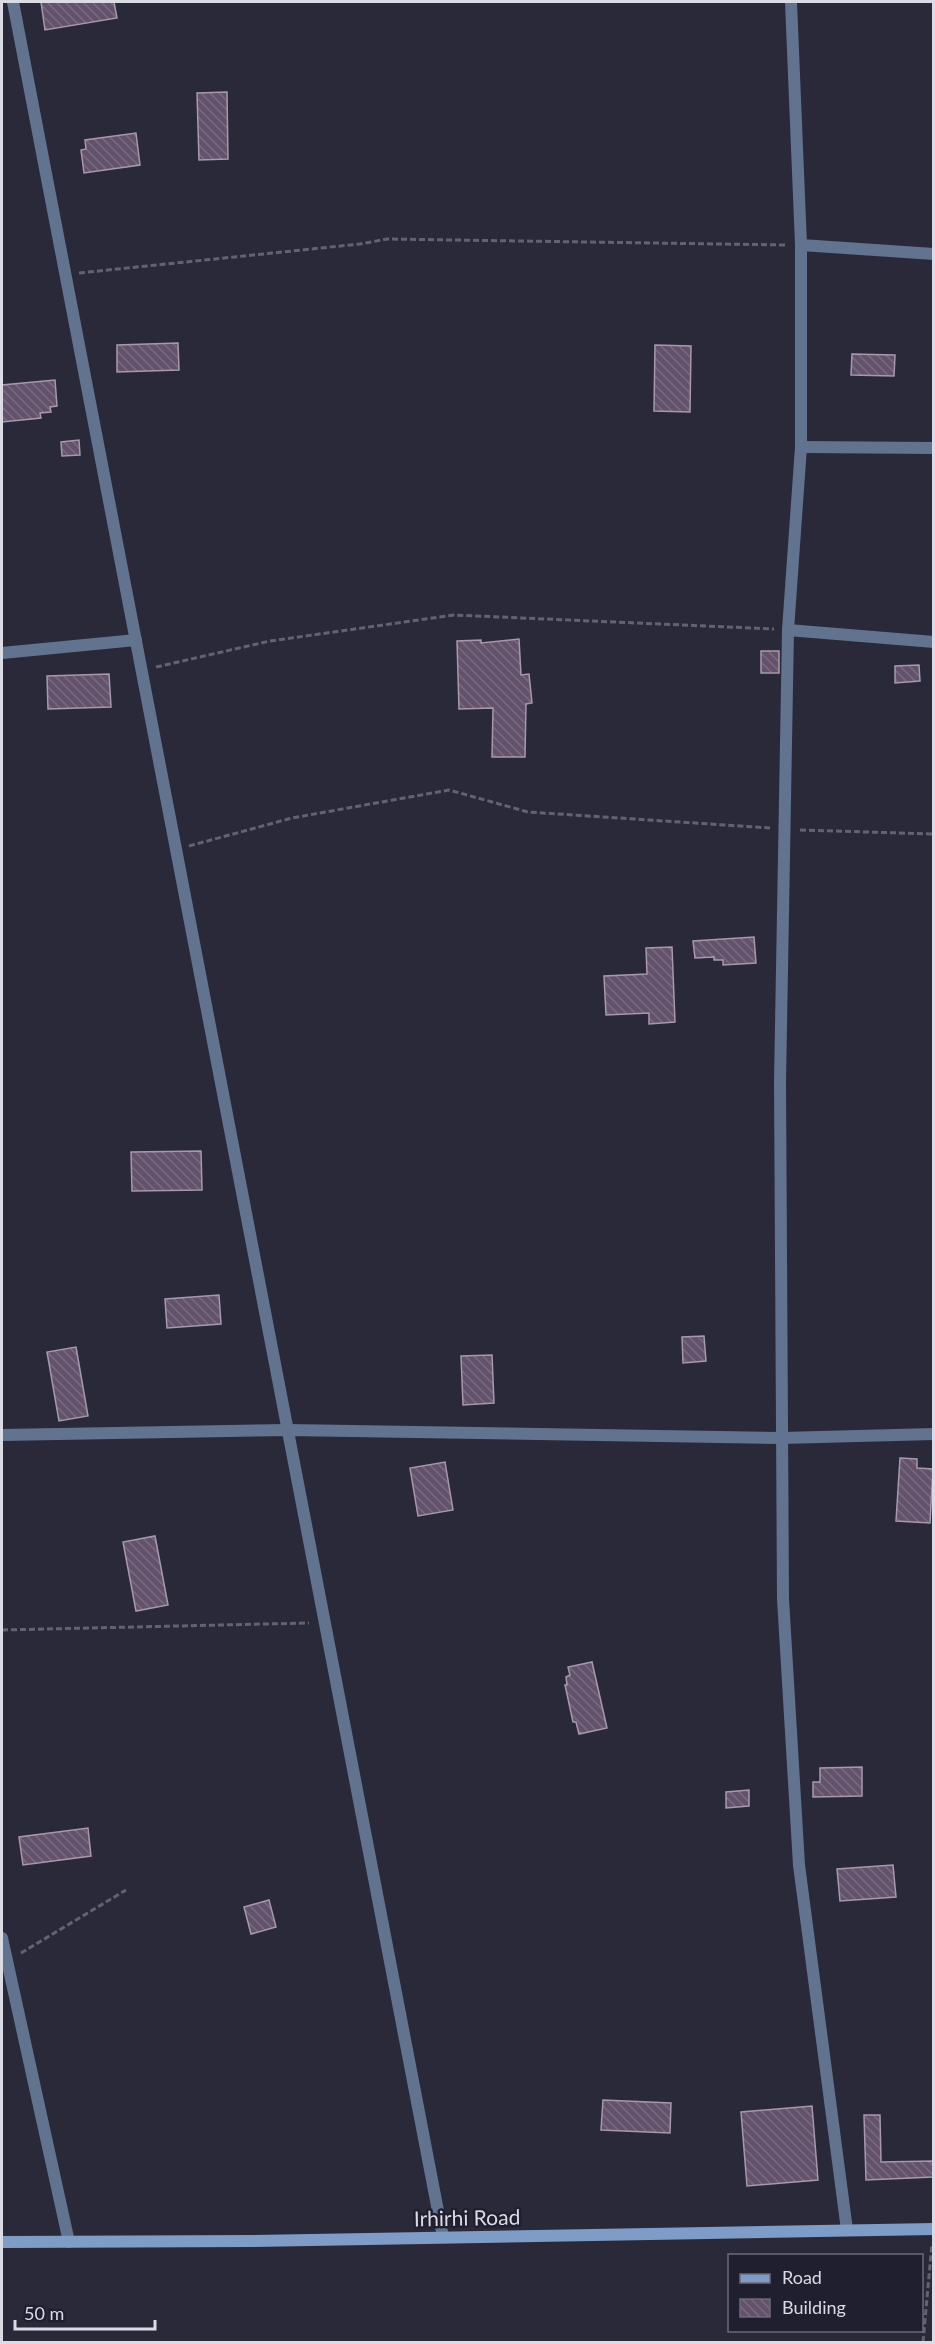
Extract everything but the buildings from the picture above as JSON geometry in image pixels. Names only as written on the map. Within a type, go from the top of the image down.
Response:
[{"type":"street","points":[[13,2],[443,2237]]},
{"type":"street","points":[[791,2],[801,245],[801,447],[788,630],[780,1082],[783,1599],[799,1865],[847,2230]]},
{"type":"street","points":[[801,245],[933,254]]},
{"type":"street","points":[[801,447],[933,448]]},
{"type":"street","points":[[788,630],[933,642]]},
{"type":"street","points":[[2,653],[136,640]]},
{"type":"street","points":[[2,1435],[288,1430],[782,1438],[933,1434]]},
{"type":"street","points":[[2,1938],[69,2242]]},
{"type":"street","name":"Irhirhi Road","points":[[2,2242],[933,2229]]},
{"type":"path","points":[[66,275],[387,239],[801,245]]},
{"type":"path","points":[[142,670],[270,641],[454,615],[788,630]]},
{"type":"path","points":[[176,849],[292,818],[449,790],[528,812],[784,829],[933,834]]},
{"type":"path","points":[[2,1630],[325,1622]]},
{"type":"path","points":[[7,1962],[126,1890]]},
{"type":"path","points":[[923,2343],[933,2229]]}]
